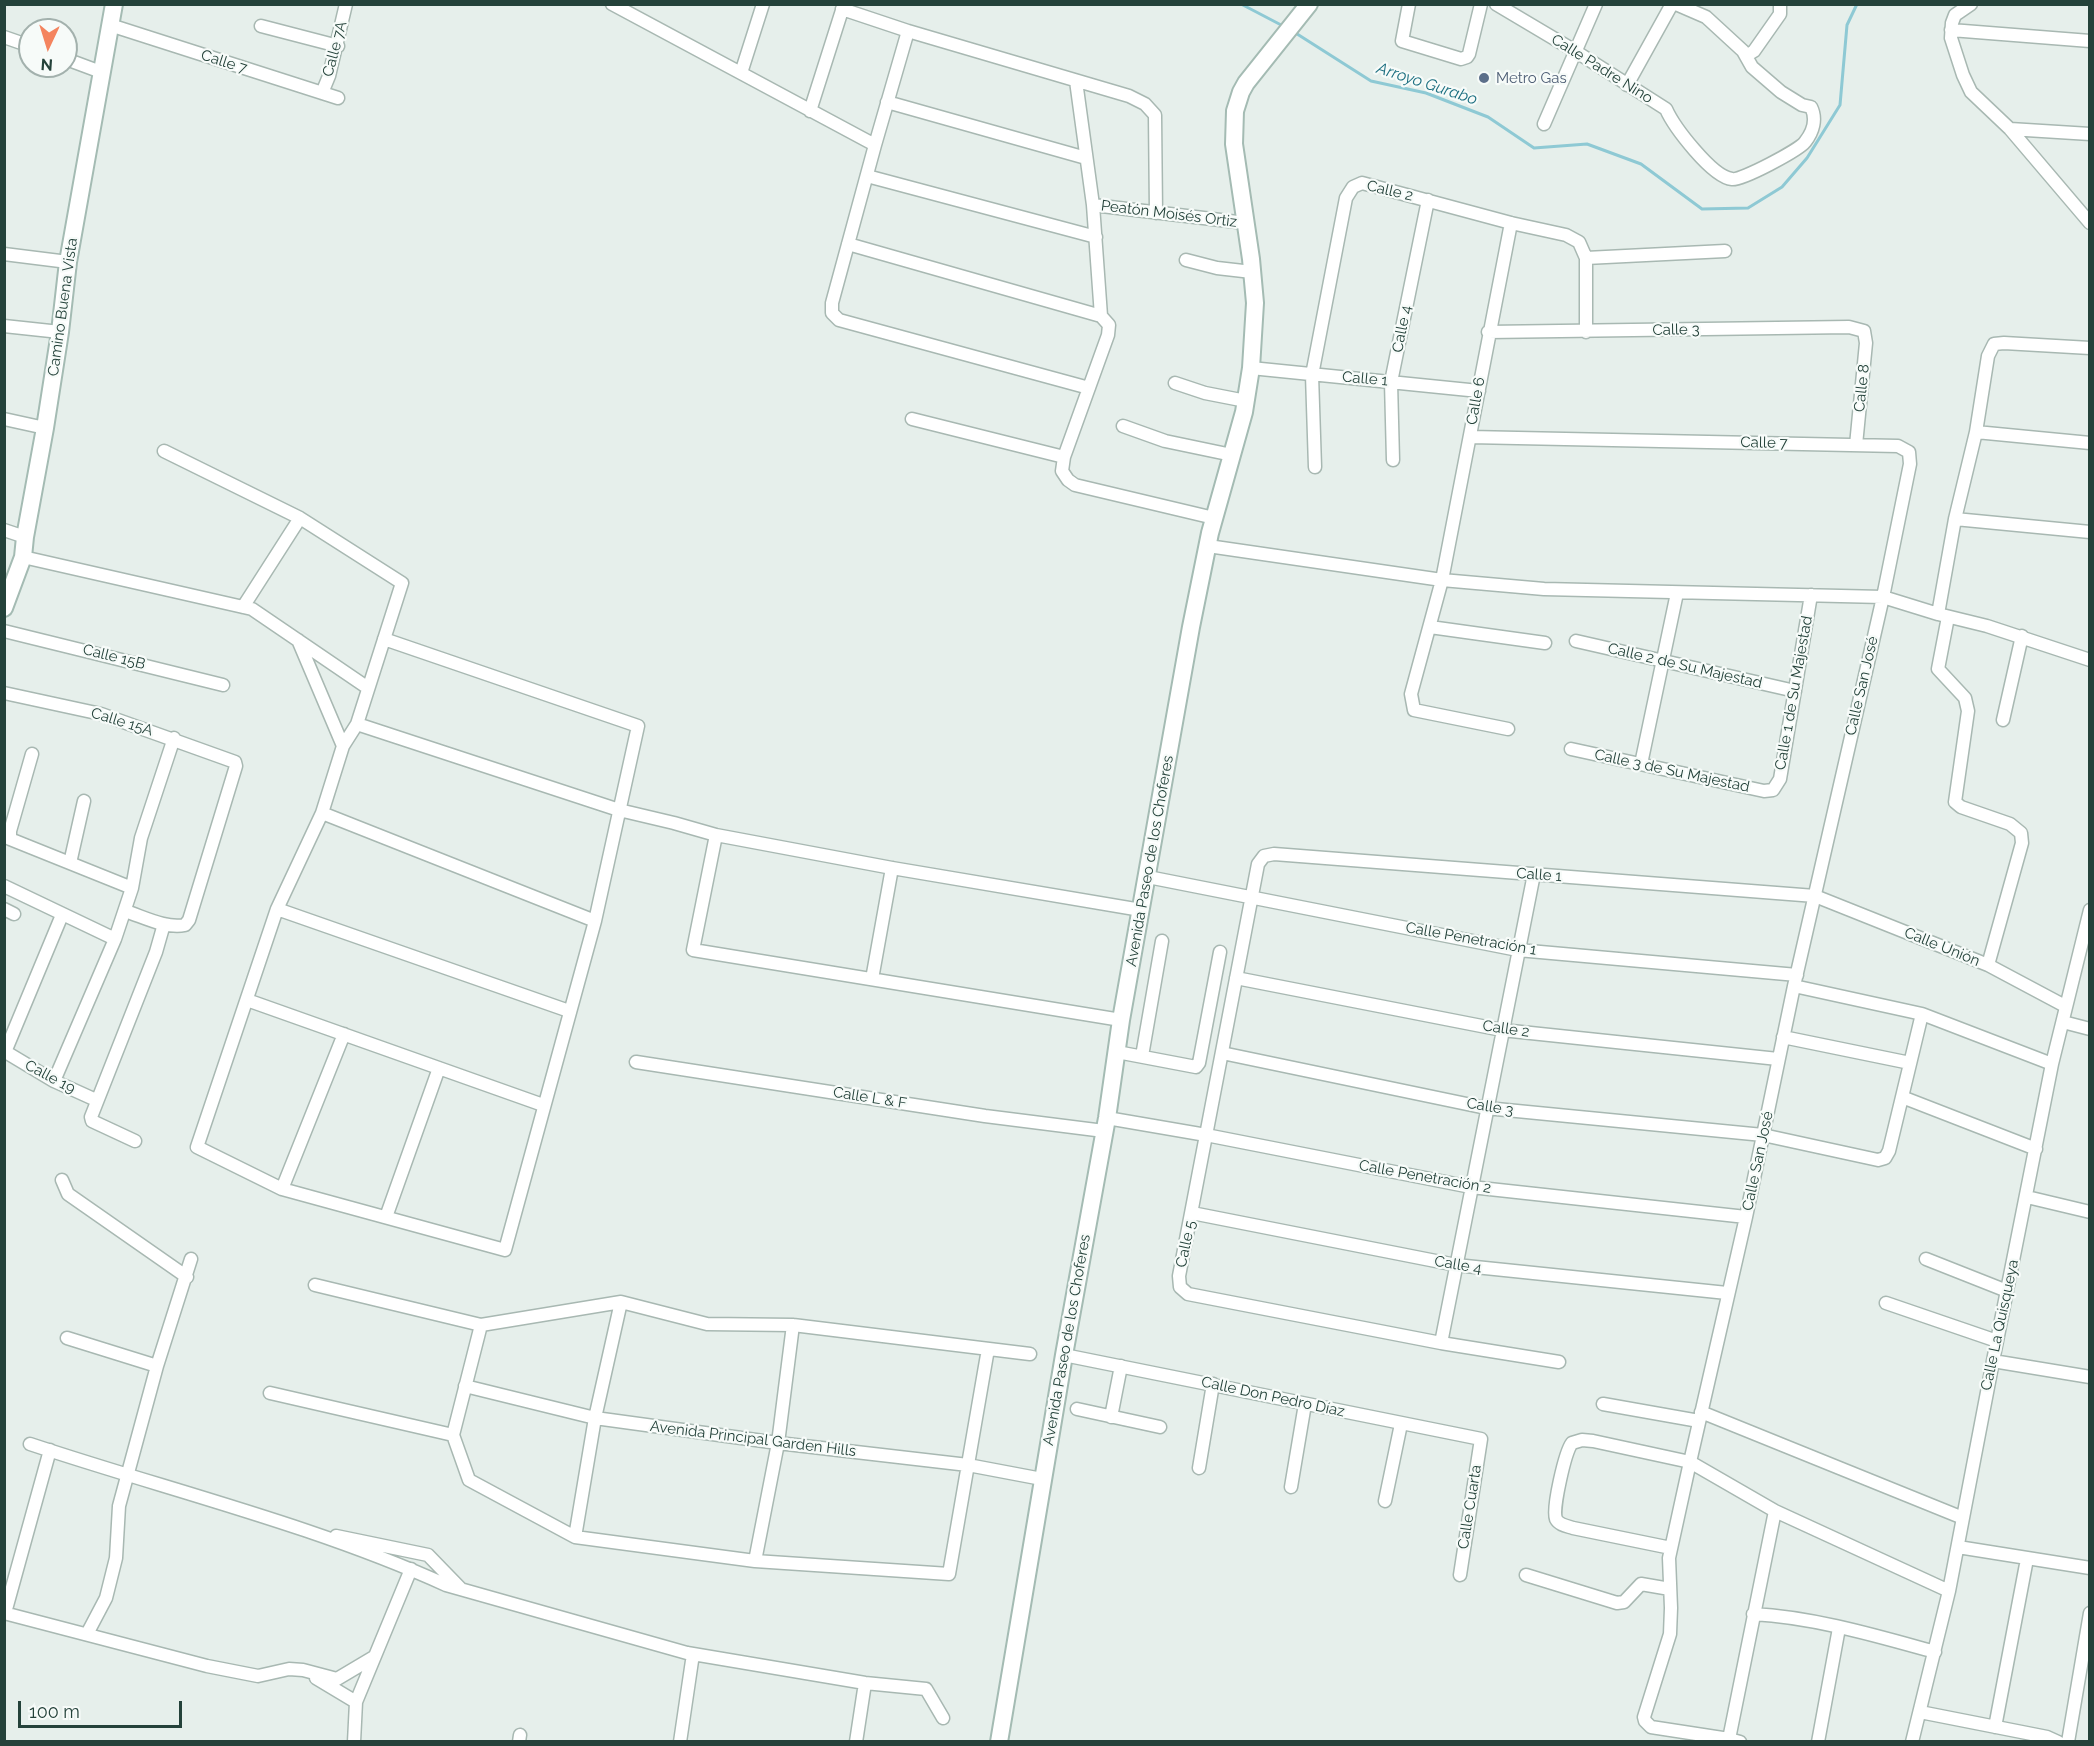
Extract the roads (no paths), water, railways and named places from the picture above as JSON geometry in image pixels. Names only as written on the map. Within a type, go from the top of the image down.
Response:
[{"type":"street","name":"Camino Buena Vista","points":[[4,608],[23,557],[60,332],[68,262],[114,4]]},
{"type":"street","name":"Calle 7A","points":[[321,93],[338,46],[346,4]]},
{"type":"street","points":[[612,4],[875,145]]},
{"type":"street","points":[[741,73],[762,4]]},
{"type":"street","points":[[1409,4],[1402,41],[1461,59],[1469,54],[1481,4]]},
{"type":"street","name":"Calle Padre Nino","points":[[1496,4],[1666,109],[1693,146],[1717,173],[1731,179],[1744,177],[1803,145],[1814,125],[1815,114],[1811,107],[1802,105],[1781,92],[1752,67],[1746,56]]},
{"type":"street","points":[[1544,124],[1596,4]]},
{"type":"street","points":[[1627,85],[1674,4],[1706,17],[1746,56],[1754,51],[1780,14],[1780,4]]},
{"type":"street","points":[[1971,4],[1955,15],[1951,30],[1957,59],[1971,92],[2010,129],[2090,223]]},
{"type":"street","points":[[810,111],[843,7],[909,32],[1129,96],[1145,104],[1155,115],[1156,213]]},
{"type":"street","name":"Avenida Paseo de los Choferes","points":[[999,1742],[1042,1479],[1106,1124],[1121,1020],[1191,627],[1214,518],[1246,401],[1251,368],[1254,303],[1246,223],[1234,144],[1235,111],[1246,83],[1304,11]]},
{"type":"street","name":"Calle 7","points":[[110,25],[338,98]]},
{"type":"street","points":[[261,26],[338,46]]},
{"type":"street","points":[[1951,30],[2090,41]]},
{"type":"street","points":[[909,32],[875,145],[832,303],[832,313],[839,320],[1089,388]]},
{"type":"street","points":[[78,63],[102,72]]},
{"type":"street","points":[[1076,81],[1093,205],[1101,316]]},
{"type":"street","points":[[887,102],[1086,158]]},
{"type":"street","points":[[2010,129],[2090,134]]},
{"type":"street","points":[[867,176],[1096,237]]},
{"type":"street","name":"Calle 2","points":[[1315,467],[1312,375],[1346,198],[1353,187],[1362,183],[1511,223],[1566,235],[1579,242],[1586,258]]},
{"type":"street","name":"Calle 4","points":[[1393,460],[1391,382],[1428,200]]},
{"type":"street","name":"Peatón Moisés Ortiz","points":[[1093,205],[1246,223]]},
{"type":"street","name":"Calle 6","points":[[1508,729],[1414,710],[1411,694],[1442,580],[1479,391],[1488,332],[1511,223]]},
{"type":"street","points":[[848,244],[1101,316],[1109,325],[1108,334],[1064,457],[1062,471],[1068,480],[1076,485],[1214,518]]},
{"type":"street","points":[[1586,332],[1586,258],[1725,250]]},
{"type":"street","points":[[4,254],[68,262]]},
{"type":"street","points":[[1186,260],[1217,268],[1252,272]]},
{"type":"street","points":[[4,326],[60,332]]},
{"type":"street","name":"Calle 3","points":[[1488,332],[1849,327],[1864,331]]},
{"type":"street","name":"Calle 8","points":[[1856,445],[1866,343],[1864,331]]},
{"type":"street","points":[[1988,965],[2022,843],[2021,833],[2010,824],[1961,807],[1954,802],[1968,711],[1965,698],[1938,669],[1955,519],[1976,432],[1988,356],[1994,344],[2090,348]]},
{"type":"street","name":"Calle 1","points":[[1251,368],[1479,391]]},
{"type":"street","points":[[1174,383],[1205,393],[1246,401]]},
{"type":"street","points":[[4,419],[45,428]]},
{"type":"street","points":[[912,419],[1064,457]]},
{"type":"street","points":[[1123,426],[1165,441],[1232,455]]},
{"type":"street","points":[[1976,432],[2090,443]]},
{"type":"street","name":"Calle 7","points":[[1470,437],[1898,446],[1909,452],[1910,464],[1882,597]]},
{"type":"street","points":[[164,451],[300,518],[402,583],[368,688],[357,724],[343,746],[322,813],[278,909],[197,1147],[282,1189],[505,1250],[568,1011],[595,921],[638,726],[384,639]]},
{"type":"street","points":[[243,607],[300,518]]},
{"type":"street","points":[[1955,519],[2090,532]]},
{"type":"street","points":[[4,530],[25,537]]},
{"type":"street","points":[[1208,546],[1442,580],[1544,589],[1882,597],[1943,616],[2022,636],[2090,660]]},
{"type":"street","points":[[23,557],[252,609],[368,688]]},
{"type":"street","points":[[1641,764],[1677,593]]},
{"type":"street","name":"Calle 1 de Su Majestad","points":[[1773,790],[1780,779],[1811,595]]},
{"type":"street","name":"Calle San José","points":[[1735,1740],[1651,1727],[1646,1724],[1644,1717],[1670,1634],[1669,1558],[1671,1548],[1882,597]]},
{"type":"street","points":[[1430,627],[1545,643]]},
{"type":"street","name":"Calle 15B","points":[[4,631],[223,685]]},
{"type":"street","points":[[2003,720],[2022,636]]},
{"type":"street","points":[[298,640],[343,746]]},
{"type":"street","name":"Calle 2 de Su Majestad","points":[[1576,641],[1795,691]]},
{"type":"street","name":"Calle 15A","points":[[4,693],[101,714],[174,738],[235,762],[236,766],[189,920],[185,925],[180,926],[164,924]]},
{"type":"street","points":[[357,724],[619,810],[716,835],[892,868],[1141,910]]},
{"type":"street","points":[[54,1081],[115,939],[132,888],[141,838],[174,738]]},
{"type":"street","name":"Calle 3 de Su Majestad","points":[[1571,749],[1764,791],[1773,790]]},
{"type":"street","points":[[32,754],[9,835],[10,839],[132,888]]},
{"type":"street","points":[[70,863],[84,801]]},
{"type":"street","points":[[322,813],[595,921]]},
{"type":"street","points":[[716,835],[693,950],[1121,1020]]},
{"type":"street","name":"Calle 1","points":[[1264,856],[1274,854],[1815,896]]},
{"type":"street","name":"Calle 5","points":[[1264,856],[1258,864],[1179,1276],[1180,1287],[1188,1294],[1441,1343],[1559,1362]]},
{"type":"street","points":[[872,979],[892,868]]},
{"type":"street","points":[[1441,1343],[1534,874]]},
{"type":"street","name":"Calle Penetración 1","points":[[1148,877],[1518,950],[1796,980],[1922,1014],[2052,1064]]},
{"type":"street","points":[[4,886],[115,939]]},
{"type":"street","name":"Calle Unión","points":[[1815,896],[1988,965],[2066,1006]]},
{"type":"street","points":[[278,909],[568,1011]]},
{"type":"street","name":"Calle La Quisqueya","points":[[1912,1742],[1949,1592],[2052,1064],[2090,909]]},
{"type":"street","points":[[125,910],[164,924],[156,952],[91,1117],[92,1121],[135,1142]]},
{"type":"street","points":[[5,1052],[62,915]]},
{"type":"street","points":[[1142,1056],[1162,942]]},
{"type":"street","points":[[1116,1052],[1196,1067],[1199,1063],[1220,952]]},
{"type":"street","name":"Calle 2","points":[[1236,978],[1502,1030],[1779,1059]]},
{"type":"street","points":[[247,1000],[543,1105]]},
{"type":"street","points":[[1922,1014],[1902,1097],[2036,1149]]},
{"type":"street","points":[[2063,1022],[2090,1029]]},
{"type":"street","points":[[282,1189],[344,1034]]},
{"type":"street","points":[[1783,1037],[1910,1063]]},
{"type":"street","name":"Calle 19","points":[[5,1052],[54,1081],[96,1100]]},
{"type":"street","name":"Calle 3","points":[[1222,1053],[1486,1108],[1763,1135],[1878,1160],[1885,1158],[1889,1151],[1902,1097]]},
{"type":"street","name":"Calle L & F","points":[[636,1062],[985,1116],[1106,1124]]},
{"type":"street","points":[[386,1217],[439,1068]]},
{"type":"street","name":"Calle Penetración 2","points":[[1106,1124],[1206,1135],[1472,1187],[1746,1217]]},
{"type":"street","points":[[62,1180],[68,1194],[187,1277]]},
{"type":"street","points":[[2027,1197],[2090,1212]]},
{"type":"street","name":"Calle 4","points":[[1192,1213],[1456,1265],[1727,1293]]},
{"type":"street","points":[[87,1634],[106,1598],[116,1558],[119,1506],[157,1366],[192,1259]]},
{"type":"street","points":[[1926,1259],[2007,1291]]},
{"type":"street","points":[[315,1285],[481,1325],[621,1302],[707,1324],[793,1325],[1030,1354]]},
{"type":"street","points":[[575,1536],[595,1418],[621,1302]]},
{"type":"street","points":[[1886,1303],[1997,1341]]},
{"type":"street","points":[[481,1325],[453,1435],[469,1480],[575,1536],[756,1561],[949,1574],[988,1349]]},
{"type":"street","points":[[756,1561],[778,1443],[793,1325]]},
{"type":"street","points":[[67,1338],[157,1366]]},
{"type":"street","name":"Calle Don Pedro Díaz","points":[[1064,1354],[1481,1439]]},
{"type":"street","points":[[1993,1361],[2090,1377]]},
{"type":"street","points":[[1111,1417],[1120,1366]]},
{"type":"street","points":[[1199,1468],[1213,1384]]},
{"type":"street","name":"Avenida Principal Garden Hills","points":[[465,1386],[595,1418],[778,1443],[968,1465],[1042,1479]]},
{"type":"street","points":[[270,1393],[453,1435]]},
{"type":"street","points":[[1291,1487],[1305,1404]]},
{"type":"street","points":[[1604,1404],[1700,1417],[1963,1518]]},
{"type":"street","points":[[1077,1409],[1160,1427]]},
{"type":"street","points":[[1385,1501],[1401,1424]]},
{"type":"street","name":"Calle Cuarta","points":[[1460,1575],[1481,1439]]},
{"type":"street","points":[[1671,1548],[1573,1528],[1559,1523],[1556,1519],[1556,1507],[1565,1454],[1572,1443],[1582,1440],[1690,1461],[1775,1511],[1949,1592]]},
{"type":"street","points":[[30,1444],[294,1527],[411,1569],[447,1585],[693,1654],[865,1683],[926,1689],[943,1718]]},
{"type":"street","points":[[50,1450],[5,1613],[207,1666],[258,1676],[289,1669],[303,1670],[337,1679],[374,1657]]},
{"type":"street","points":[[1735,1740],[1753,1614],[1775,1511]]},
{"type":"street","points":[[294,1527],[428,1555],[461,1589]]},
{"type":"street","points":[[1958,1547],[2090,1568]]},
{"type":"street","points":[[1995,1727],[2027,1559]]},
{"type":"street","points":[[354,1742],[356,1702],[411,1569]]},
{"type":"street","points":[[1526,1575],[1617,1603],[1624,1602],[1641,1584],[1670,1589]]},
{"type":"street","points":[[2068,1742],[2090,1613]]},
{"type":"street","points":[[1753,1614],[1779,1616],[1874,1635],[1935,1652]]},
{"type":"street","points":[[1818,1742],[1839,1628]]},
{"type":"street","points":[[680,1742],[693,1654]]},
{"type":"street","points":[[303,1670],[356,1702]]},
{"type":"street","points":[[856,1742],[865,1683]]},
{"type":"street","points":[[1920,1712],[2047,1737],[2058,1742]]},
{"type":"waterway","name":"Arroyo Gurabo","points":[[1241,4],[1285,27]]},
{"type":"waterway","name":"Arroyo Gurabo","points":[[1294,32],[1371,81],[1426,93],[1488,117],[1534,148],[1587,144],[1641,164],[1702,209],[1748,208],[1782,187],[1807,158],[1840,105],[1847,25],[1857,4]]},
{"type":"place","name":"Metro Gas","points":[[1484,78]]}]
